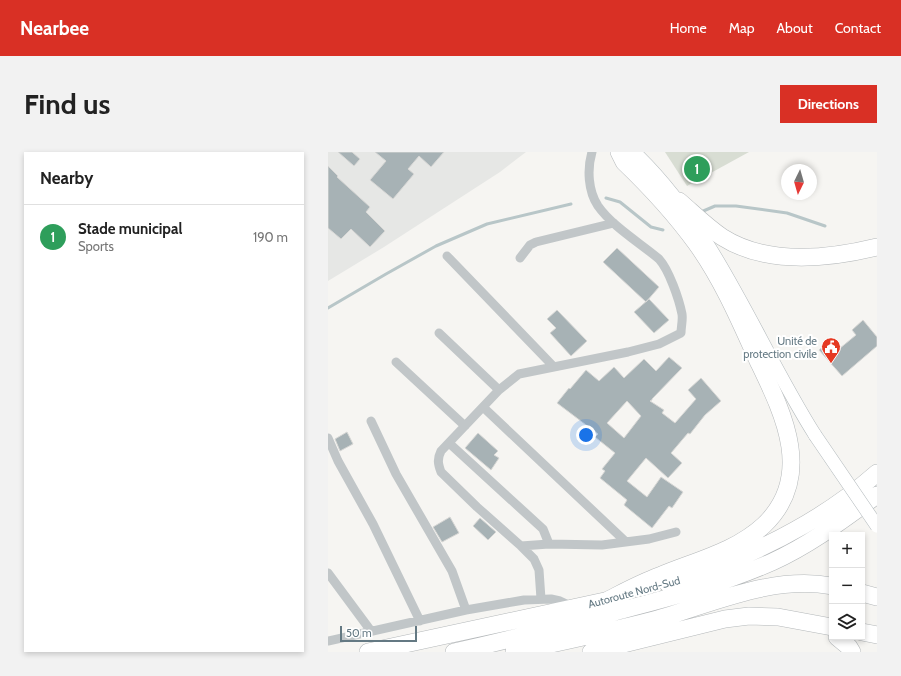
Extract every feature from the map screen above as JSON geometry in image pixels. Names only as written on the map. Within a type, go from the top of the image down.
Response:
[{"type":"highway","points":[[604,602],[658,576],[713,555],[751,536],[772,516],[785,495],[790,479],[791,459],[789,435],[781,409],[718,278],[696,244],[671,211],[624,162],[619,152]]},
{"type":"highway","points":[[679,202],[722,237],[746,248],[775,256],[804,258],[829,256],[877,247]]},
{"type":"highway","name":"Autoroute Nord-Sud","points":[[368,652],[604,602],[699,574],[779,538],[819,515],[851,494],[877,473]]},
{"type":"highway","name":"Autoroute Nord-Sud","points":[[454,652],[520,638],[654,602],[735,576],[773,561],[805,544],[834,526],[877,495]]},
{"type":"highway","points":[[514,652],[653,620],[734,595],[778,584],[801,583],[829,586]]},
{"type":"highway","points":[[865,594],[877,597]]},
{"type":"highway","points":[[591,652],[725,619],[749,616],[778,617],[827,628]]},
{"type":"highway","points":[[865,633],[877,635]]},
{"type":"highway","points":[[841,640],[849,647],[852,652]]},
{"type":"main road","points":[[634,152],[648,165],[679,202],[721,265],[790,394],[815,435],[877,526]]},
{"type":"street","points":[[541,599],[539,570],[534,559],[441,472],[438,465],[438,459],[441,451],[499,390],[519,374],[643,348],[658,344],[680,333],[682,314],[669,272],[665,265],[614,223],[598,206],[591,188],[589,177],[592,152]]},
{"type":"street","points":[[520,258],[530,245],[536,242],[614,223]]},
{"type":"street","points":[[447,256],[554,367]]},
{"type":"street","points":[[439,333],[499,390]]},
{"type":"street","points":[[396,362],[465,426]]},
{"type":"street","points":[[483,407],[626,542]]},
{"type":"street","points":[[371,421],[396,474],[452,571],[466,610]]},
{"type":"street","points":[[328,438],[338,460],[373,524],[420,621]]},
{"type":"street","points":[[449,443],[543,529],[549,544]]},
{"type":"street","points":[[521,546],[549,544],[602,546],[649,539],[676,532]]},
{"type":"street","points":[[328,573],[371,632]]},
{"type":"street","points":[[328,641],[466,610],[524,600],[541,599],[560,601],[574,608]]},
{"type":"shaded area","points":[[328,152],[526,152],[500,172],[384,247],[328,281]]},
{"type":"shaded area","points":[[665,152],[749,152],[687,186]]},
{"type":"building","points":[[338,152],[352,152],[360,159],[354,166]]},
{"type":"building","points":[[375,152],[444,152],[431,167],[419,156],[408,169],[414,174],[393,199],[370,180],[386,161]]},
{"type":"building","points":[[328,166],[338,176],[337,177],[370,207],[366,212],[385,231],[370,247],[351,229],[341,239],[328,228]]},
{"type":"building","points":[[617,248],[659,287],[646,302],[603,262]]},
{"type":"building","points":[[649,299],[669,320],[654,333],[634,312]]},
{"type":"building","points":[[557,310],[587,341],[571,356],[550,333],[556,328],[547,319]]},
{"type":"building","points":[[863,320],[877,337],[877,346],[842,376],[819,350],[831,340],[839,349],[856,335],[852,330]]},
{"type":"building","points":[[669,357],[682,368],[650,401],[664,410],[662,413],[675,423],[696,399],[688,390],[701,378],[721,401],[705,415],[690,434],[688,433],[671,453],[682,463],[668,478],[646,458],[627,481],[647,497],[661,477],[683,492],[672,508],[669,506],[652,528],[624,505],[627,500],[600,478],[605,471],[602,469],[615,453],[595,437],[598,434],[557,403],[586,370],[599,381],[614,367],[624,378],[644,359],[656,371]],"holes":[[[627,401],[641,416],[624,438],[607,423]]]},
{"type":"building","points":[[347,432],[353,444],[340,451],[335,439]]},
{"type":"building","points":[[478,433],[498,451],[494,455],[499,458],[491,470],[465,448]]},
{"type":"building","points":[[450,517],[459,533],[442,542],[433,527]]},
{"type":"building","points":[[480,518],[496,532],[488,540],[473,526]]},
{"type":"waterway","points":[[606,198],[620,202],[651,227],[663,230]]},
{"type":"waterway","points":[[328,308],[436,246],[487,224],[571,204]]},
{"type":"waterway","points":[[701,212],[715,206],[736,206],[787,213],[825,226]]},
{"type":"place","name":"Stade municipal","points":[[697,169]]},
{"type":"place","name":"Unité de protection civile","points":[[831,364]]}]
